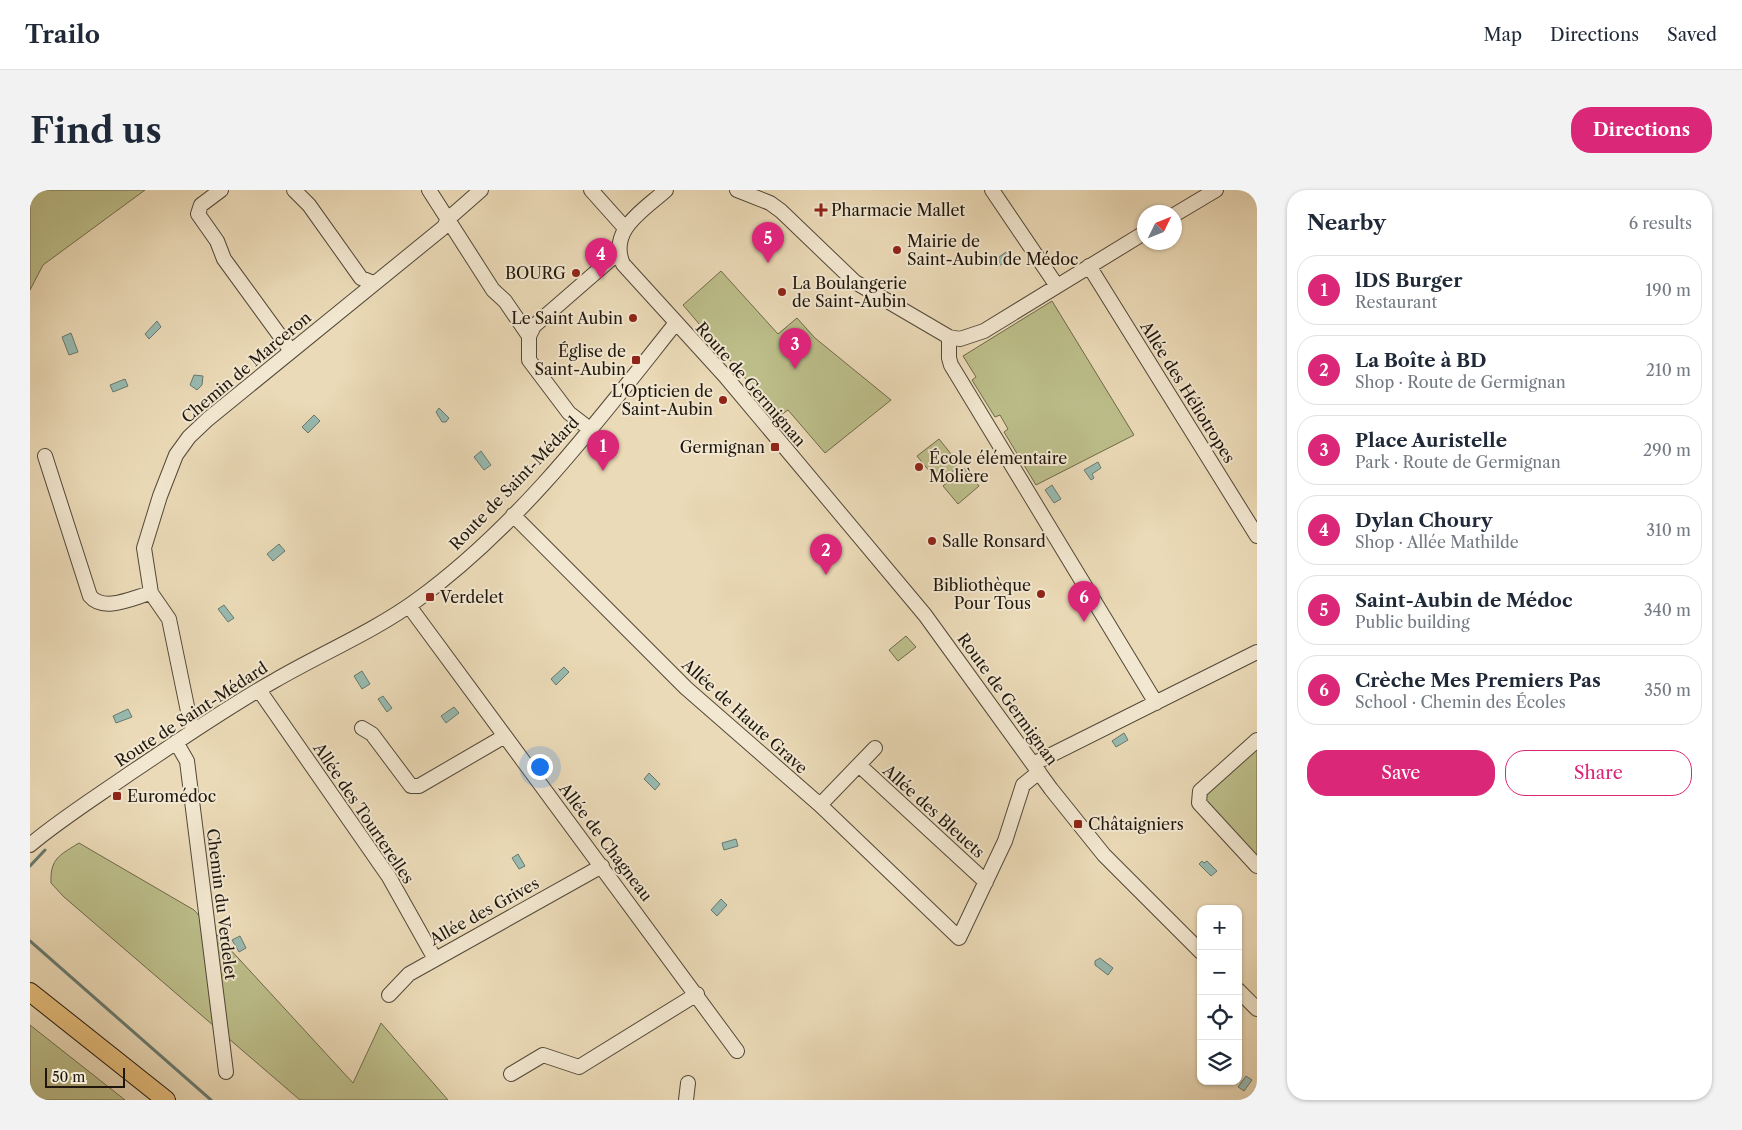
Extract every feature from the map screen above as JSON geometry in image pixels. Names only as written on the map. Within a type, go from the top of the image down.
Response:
[{"type":"main road","points":[[30,992],[166,1100]]},
{"type":"main road","points":[[30,1000],[72,1026]]},
{"type":"street","points":[[221,190],[201,205],[198,214],[217,241],[224,259],[291,351]]},
{"type":"street","points":[[429,190],[493,290],[505,301],[529,336]]},
{"type":"street","name":"Chemin de Marceron","points":[[194,730],[190,721],[169,619],[151,593],[144,548],[160,496],[176,455],[189,437],[208,419],[444,227],[448,219],[481,190]]},
{"type":"street","points":[[591,190],[625,228]]},
{"type":"street","points":[[666,190],[625,228],[618,240],[618,253],[623,264],[675,324]]},
{"type":"street","points":[[737,190],[770,203],[781,211],[855,282],[949,337],[960,340],[976,335],[1137,237]]},
{"type":"street","points":[[992,190],[1057,286]]},
{"type":"street","points":[[1182,210],[1216,190]]},
{"type":"street","points":[[298,191],[361,278],[373,283]]},
{"type":"street","points":[[591,430],[570,413],[529,360],[529,336],[534,326],[618,253]]},
{"type":"street","name":"Allée des Héliotropes","points":[[1089,266],[1257,536]]},
{"type":"street","name":"Route de Saint-Médard","points":[[30,845],[54,825],[194,730],[259,690],[368,632],[409,606],[476,551],[513,515],[591,430],[675,324]]},
{"type":"street","name":"Route de Germignan","points":[[675,324],[725,376],[925,614],[1036,768],[1104,855],[1199,950]]},
{"type":"street","points":[[949,337],[951,365],[1156,703]]},
{"type":"street","points":[[45,456],[90,596],[102,604],[151,593]]},
{"type":"street","name":"Allée de Haute Grave","points":[[513,515],[686,688],[820,806],[959,938],[986,882]]},
{"type":"street","name":"Allée de Chagneau","points":[[409,606],[697,994],[737,1052]]},
{"type":"street","points":[[986,882],[1005,842],[1022,785],[1036,768],[1156,703],[1257,652]]},
{"type":"street","name":"Allée des Tourterelles","points":[[259,690],[389,877],[435,959]]},
{"type":"street","points":[[362,728],[372,734],[412,786],[419,786],[505,736]]},
{"type":"street","points":[[1257,740],[1200,791],[1199,803],[1257,866]]},
{"type":"street","name":"Chemin du Verdelet","points":[[176,742],[187,761],[226,1072]]},
{"type":"street","name":"Allée des Bleuets","points":[[820,806],[875,748]]},
{"type":"street","name":"Allée des Bleuets","points":[[859,765],[986,882]]},
{"type":"street","name":"Allée des Grives","points":[[389,995],[410,974],[602,866]]},
{"type":"street","points":[[511,1074],[543,1055],[578,1067],[697,994]]},
{"type":"street","points":[[1242,994],[1257,1009]]},
{"type":"street","points":[[686,1100],[688,1083]]},
{"type":"green space","points":[[30,190],[145,190],[43,265],[30,290]]},
{"type":"green space","points":[[721,271],[778,334],[797,318],[815,338],[891,400],[825,453],[788,410],[778,417],[683,305]]},
{"type":"green space","points":[[1052,301],[1134,435],[1036,485],[1004,432],[1008,429],[1000,415],[995,417],[972,380],[976,377],[963,356]]},
{"type":"green space","points":[[939,439],[960,465],[939,483],[917,456]]},
{"type":"green space","points":[[964,468],[979,486],[958,504],[943,486]]},
{"type":"green space","points":[[906,636],[916,647],[898,661],[889,650]]},
{"type":"green space","points":[[1257,746],[1257,858],[1206,805],[1204,798],[1206,790]]},
{"type":"green space","points":[[79,843],[194,910],[353,1083],[381,1023],[448,1100],[300,1100],[64,897],[51,883],[54,863],[62,854]]},
{"type":"green space","points":[[30,1025],[125,1100],[30,1100]]},
{"type":"water","points":[[1006,252],[1011,258],[999,266],[995,260]]},
{"type":"water","points":[[157,321],[161,327],[149,339],[145,334]]},
{"type":"water","points":[[71,333],[78,352],[69,355],[62,337]]},
{"type":"water","points":[[194,375],[203,376],[202,385],[197,390],[190,385]]},
{"type":"water","points":[[125,379],[128,386],[113,392],[110,385]]},
{"type":"water","points":[[439,408],[449,418],[446,422],[442,422],[436,412]]},
{"type":"water","points":[[314,415],[320,421],[308,433],[302,427]]},
{"type":"water","points":[[481,451],[491,465],[484,470],[474,457]]},
{"type":"water","points":[[1098,462],[1101,468],[1092,474],[1094,478],[1091,480],[1084,470]]},
{"type":"water","points":[[1052,485],[1061,499],[1054,503],[1045,490]]},
{"type":"water","points":[[279,544],[285,551],[273,561],[267,554]]},
{"type":"water","points":[[224,605],[234,618],[228,622],[218,609]]},
{"type":"water","points":[[564,667],[569,672],[556,685],[551,679]]},
{"type":"water","points":[[362,671],[370,684],[362,689],[354,676]]},
{"type":"water","points":[[383,696],[392,708],[387,712],[378,699]]},
{"type":"water","points":[[454,707],[459,713],[446,723],[441,716]]},
{"type":"water","points":[[128,709],[132,717],[116,723],[113,716]]},
{"type":"water","points":[[1124,733],[1128,740],[1116,747],[1112,741]]},
{"type":"water","points":[[649,773],[660,784],[655,790],[644,779]]},
{"type":"water","points":[[736,839],[738,846],[724,850],[722,843]]},
{"type":"water","points":[[518,854],[525,866],[519,869],[512,858]]},
{"type":"water","points":[[1202,861],[1204,863],[1207,861],[1217,871],[1211,876],[1199,864]]},
{"type":"water","points":[[721,899],[727,905],[717,916],[711,910]]},
{"type":"water","points":[[240,936],[246,948],[239,952],[232,940]]},
{"type":"water","points":[[1100,958],[1113,968],[1108,975],[1095,965],[1095,961]]},
{"type":"water","points":[[1246,1076],[1252,1080],[1244,1091],[1238,1087],[1242,1085]]},
{"type":"waterway","points":[[30,866],[45,850]]},
{"type":"waterway","points":[[30,941],[211,1100]]},
{"type":"place","name":"Pharmacie Mallet","points":[[821,210]]},
{"type":"place","name":"Mairie de Saint-Aubin de Médoc","points":[[897,250]]},
{"type":"place","name":"Saint-Aubin de Médoc","points":[[768,263]]},
{"type":"place","name":"BOURG","points":[[576,273]]},
{"type":"place","name":"Dylan Choury","points":[[601,279]]},
{"type":"place","name":"La Boulangerie de Saint-Aubin","points":[[782,292]]},
{"type":"place","name":"Le Saint Aubin","points":[[633,318]]},
{"type":"place","name":"Église de Saint-Aubin","points":[[636,360]]},
{"type":"place","name":"Place Auristelle","points":[[795,369]]},
{"type":"place","name":"L'Opticien de Saint-Aubin","points":[[723,400]]},
{"type":"place","name":"Germignan","points":[[775,447]]},
{"type":"place","name":"École élémentaire Molière","points":[[919,467]]},
{"type":"place","name":"lDS Burger","points":[[603,471]]},
{"type":"place","name":"Salle Ronsard","points":[[932,541]]},
{"type":"place","name":"La Boîte à BD","points":[[826,575]]},
{"type":"place","name":"Bibliothèque Pour Tous","points":[[1041,594]]},
{"type":"place","name":"Verdelet","points":[[430,597]]},
{"type":"place","name":"Crèche Mes Premiers Pas","points":[[1084,622]]},
{"type":"place","name":"Euromédoc","points":[[117,796]]},
{"type":"place","name":"Châtaigniers","points":[[1078,824]]}]
